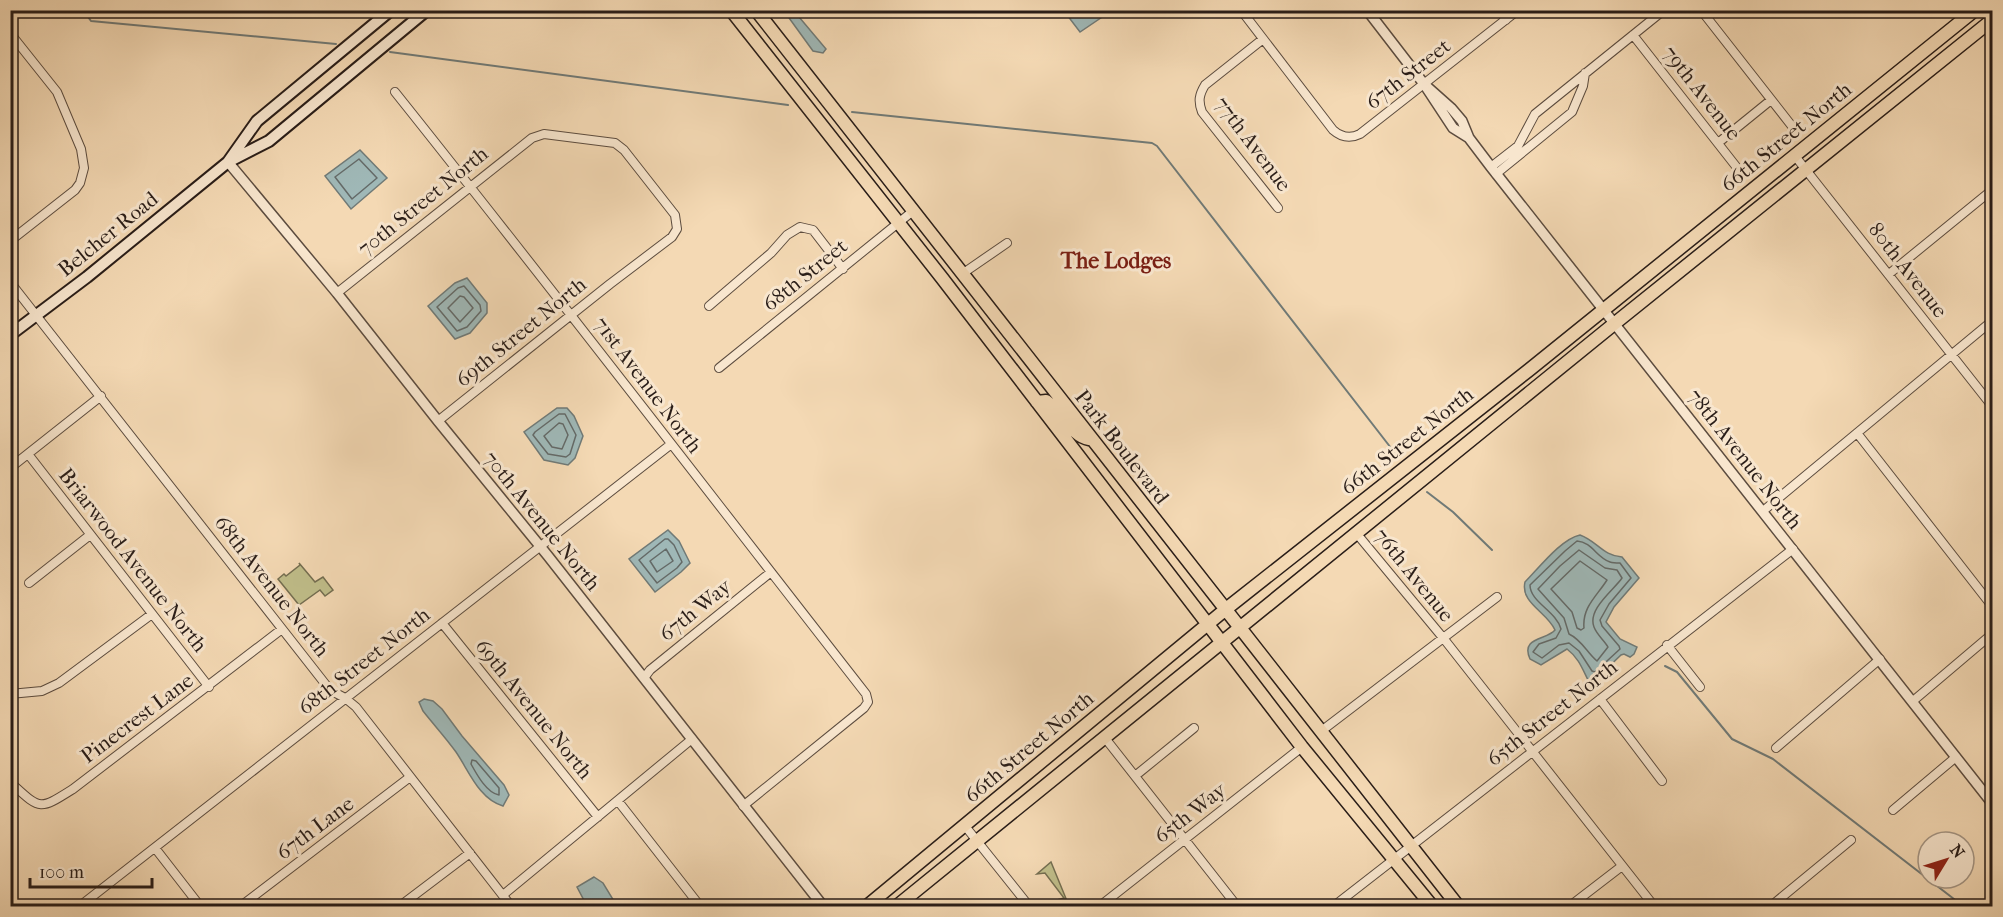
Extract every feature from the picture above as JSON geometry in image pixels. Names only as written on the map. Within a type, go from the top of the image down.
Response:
[{"type":"main road","name":"Belcher Road","points":[[228,162],[257,121],[391,10]]},
{"type":"main road","name":"Belcher Road","points":[[10,335],[228,162],[269,141],[427,10]]},
{"type":"main road","name":"Park Boulevard","points":[[731,10],[1037,402],[1302,747],[1432,906]]},
{"type":"main road","name":"Park Boulevard","points":[[756,10],[1458,906]]},
{"type":"main road","name":"66th Street North","points":[[867,906],[1226,609],[1529,370],[1975,10]]},
{"type":"main road","name":"66th Street North","points":[[897,906],[1992,20]]},
{"type":"main road","points":[[1037,402],[1046,400],[1056,408],[1076,433],[1083,438],[1092,439]]},
{"type":"street","points":[[1241,10],[1263,39]]},
{"type":"street","name":"78th Avenue North","points":[[1367,10],[1424,84],[1462,121],[1469,138],[1494,171],[1992,803]]},
{"type":"street","points":[[1499,10],[1506,20]]},
{"type":"street","name":"67th Street","points":[[1263,39],[1333,130],[1346,137],[1360,134],[1518,10]]},
{"type":"street","points":[[1494,171],[1518,146],[1535,114],[1664,10]]},
{"type":"street","points":[[1701,10],[1795,130]]},
{"type":"street","points":[[10,33],[57,92],[81,149],[84,168],[75,190],[10,241]]},
{"type":"street","name":"79th Avenue","points":[[1633,35],[1742,174]]},
{"type":"street","name":"77th Avenue","points":[[1263,39],[1205,85],[1200,92],[1198,102],[1202,112],[1278,208]]},
{"type":"street","points":[[1494,171],[1572,112],[1583,86],[1585,73]]},
{"type":"street","name":"71st Avenue North","points":[[395,92],[571,314],[670,445],[866,694],[868,702],[864,708],[743,806]]},
{"type":"street","points":[[1718,143],[1771,100]]},
{"type":"street","name":"69th Street North","points":[[438,422],[571,314],[672,237],[677,228],[675,215],[624,150],[615,143],[544,134],[532,138]]},
{"type":"street","name":"70th Street North","points":[[338,293],[532,138]]},
{"type":"street","name":"80th Avenue","points":[[1795,156],[1992,406]]},
{"type":"street","name":"70th Avenue North","points":[[228,162],[338,293],[823,906]]},
{"type":"street","points":[[1889,274],[1992,190]]},
{"type":"street","name":"68th Street","points":[[719,368],[913,211]]},
{"type":"street","points":[[709,306],[771,253],[787,235],[800,227],[813,230],[843,268]]},
{"type":"street","points":[[962,274],[1007,243]]},
{"type":"street","name":"68th Avenue North","points":[[10,282],[102,396],[330,690],[356,707],[511,906]]},
{"type":"street","points":[[1763,511],[1992,321]]},
{"type":"street","points":[[10,468],[102,396]]},
{"type":"street","points":[[1857,433],[1992,606]]},
{"type":"street","name":"68th Street North","points":[[80,906],[670,445]]},
{"type":"street","name":"Briarwood Avenue North","points":[[28,454],[209,687]]},
{"type":"street","name":"76th Avenue","points":[[1357,534],[1444,639],[1654,906]]},
{"type":"street","points":[[29,583],[90,535]]},
{"type":"street","name":"65th Street North","points":[[1334,906],[1792,549]]},
{"type":"street","name":"67th Way","points":[[644,678],[650,670],[771,572]]},
{"type":"street","points":[[1320,732],[1497,597]]},
{"type":"street","points":[[10,694],[42,691],[59,683],[152,614]]},
{"type":"street","name":"69th Avenue North","points":[[442,623],[598,817]]},
{"type":"street","name":"Pinecrest Lane","points":[[10,782],[42,806],[50,804],[209,687],[282,629]]},
{"type":"street","points":[[1913,701],[1992,634]]},
{"type":"street","points":[[1667,645],[1700,687]]},
{"type":"street","points":[[1776,748],[1880,659]]},
{"type":"street","points":[[1600,699],[1662,781]]},
{"type":"street","points":[[1135,776],[1194,728]]},
{"type":"street","points":[[1105,738],[1237,906]]},
{"type":"street","points":[[503,895],[692,740]]},
{"type":"street","name":"65th Way","points":[[1100,906],[1302,747]]},
{"type":"street","points":[[1893,810],[1956,757]]},
{"type":"street","name":"67th Lane","points":[[241,906],[410,777]]},
{"type":"street","points":[[618,801],[700,906]]},
{"type":"street","points":[[965,826],[1029,906]]},
{"type":"street","points":[[1770,906],[1851,840]]},
{"type":"street","points":[[155,848],[200,906]]},
{"type":"street","points":[[400,906],[470,853]]},
{"type":"street","points":[[1570,906],[1622,866]]},
{"type":"shaded area","points":[[299,563],[315,582],[323,577],[333,590],[325,596],[320,590],[299,605],[278,579],[284,574],[286,576],[300,565]]},
{"type":"shaded area","points":[[1051,862],[1067,901],[1064,904],[1057,900],[1064,898],[1045,873],[1037,874]]},
{"type":"water","points":[[784,11],[794,11],[826,49],[823,53],[813,51]]},
{"type":"water","points":[[1064,11],[1111,11],[1080,32]]},
{"type":"water","points":[[360,150],[387,178],[351,209],[325,176]]},
{"type":"water","points":[[467,278],[487,303],[487,313],[470,333],[455,339],[428,306],[455,283]]},
{"type":"water","points":[[557,408],[567,408],[574,416],[583,436],[575,458],[568,465],[544,460],[524,432]]},
{"type":"water","points":[[668,530],[679,541],[690,563],[655,592],[629,559]]},
{"type":"water","points":[[1580,535],[1610,554],[1622,557],[1639,578],[1614,607],[1606,622],[1620,639],[1637,647],[1634,654],[1630,657],[1621,655],[1597,678],[1597,682],[1590,684],[1578,661],[1567,649],[1541,665],[1530,659],[1528,652],[1531,643],[1555,630],[1526,596],[1525,582],[1565,542]]},
{"type":"water","points":[[424,699],[433,701],[442,709],[504,785],[509,795],[503,806],[487,797],[475,784],[456,752],[423,711],[419,702]]},
{"type":"water","points":[[594,877],[603,883],[617,906],[587,906],[577,887]]},
{"type":"waterway","points":[[83,10],[91,21],[336,44]]},
{"type":"waterway","points":[[390,52],[788,105]]},
{"type":"waterway","points":[[852,112],[1152,143],[1157,146],[1398,457]]},
{"type":"waterway","points":[[1427,492],[1453,512],[1492,550]]},
{"type":"waterway","points":[[1665,666],[1677,672],[1732,739],[1773,759],[1963,906]]},
{"type":"district","name":"The Lodges","points":[[1116,260]]}]
